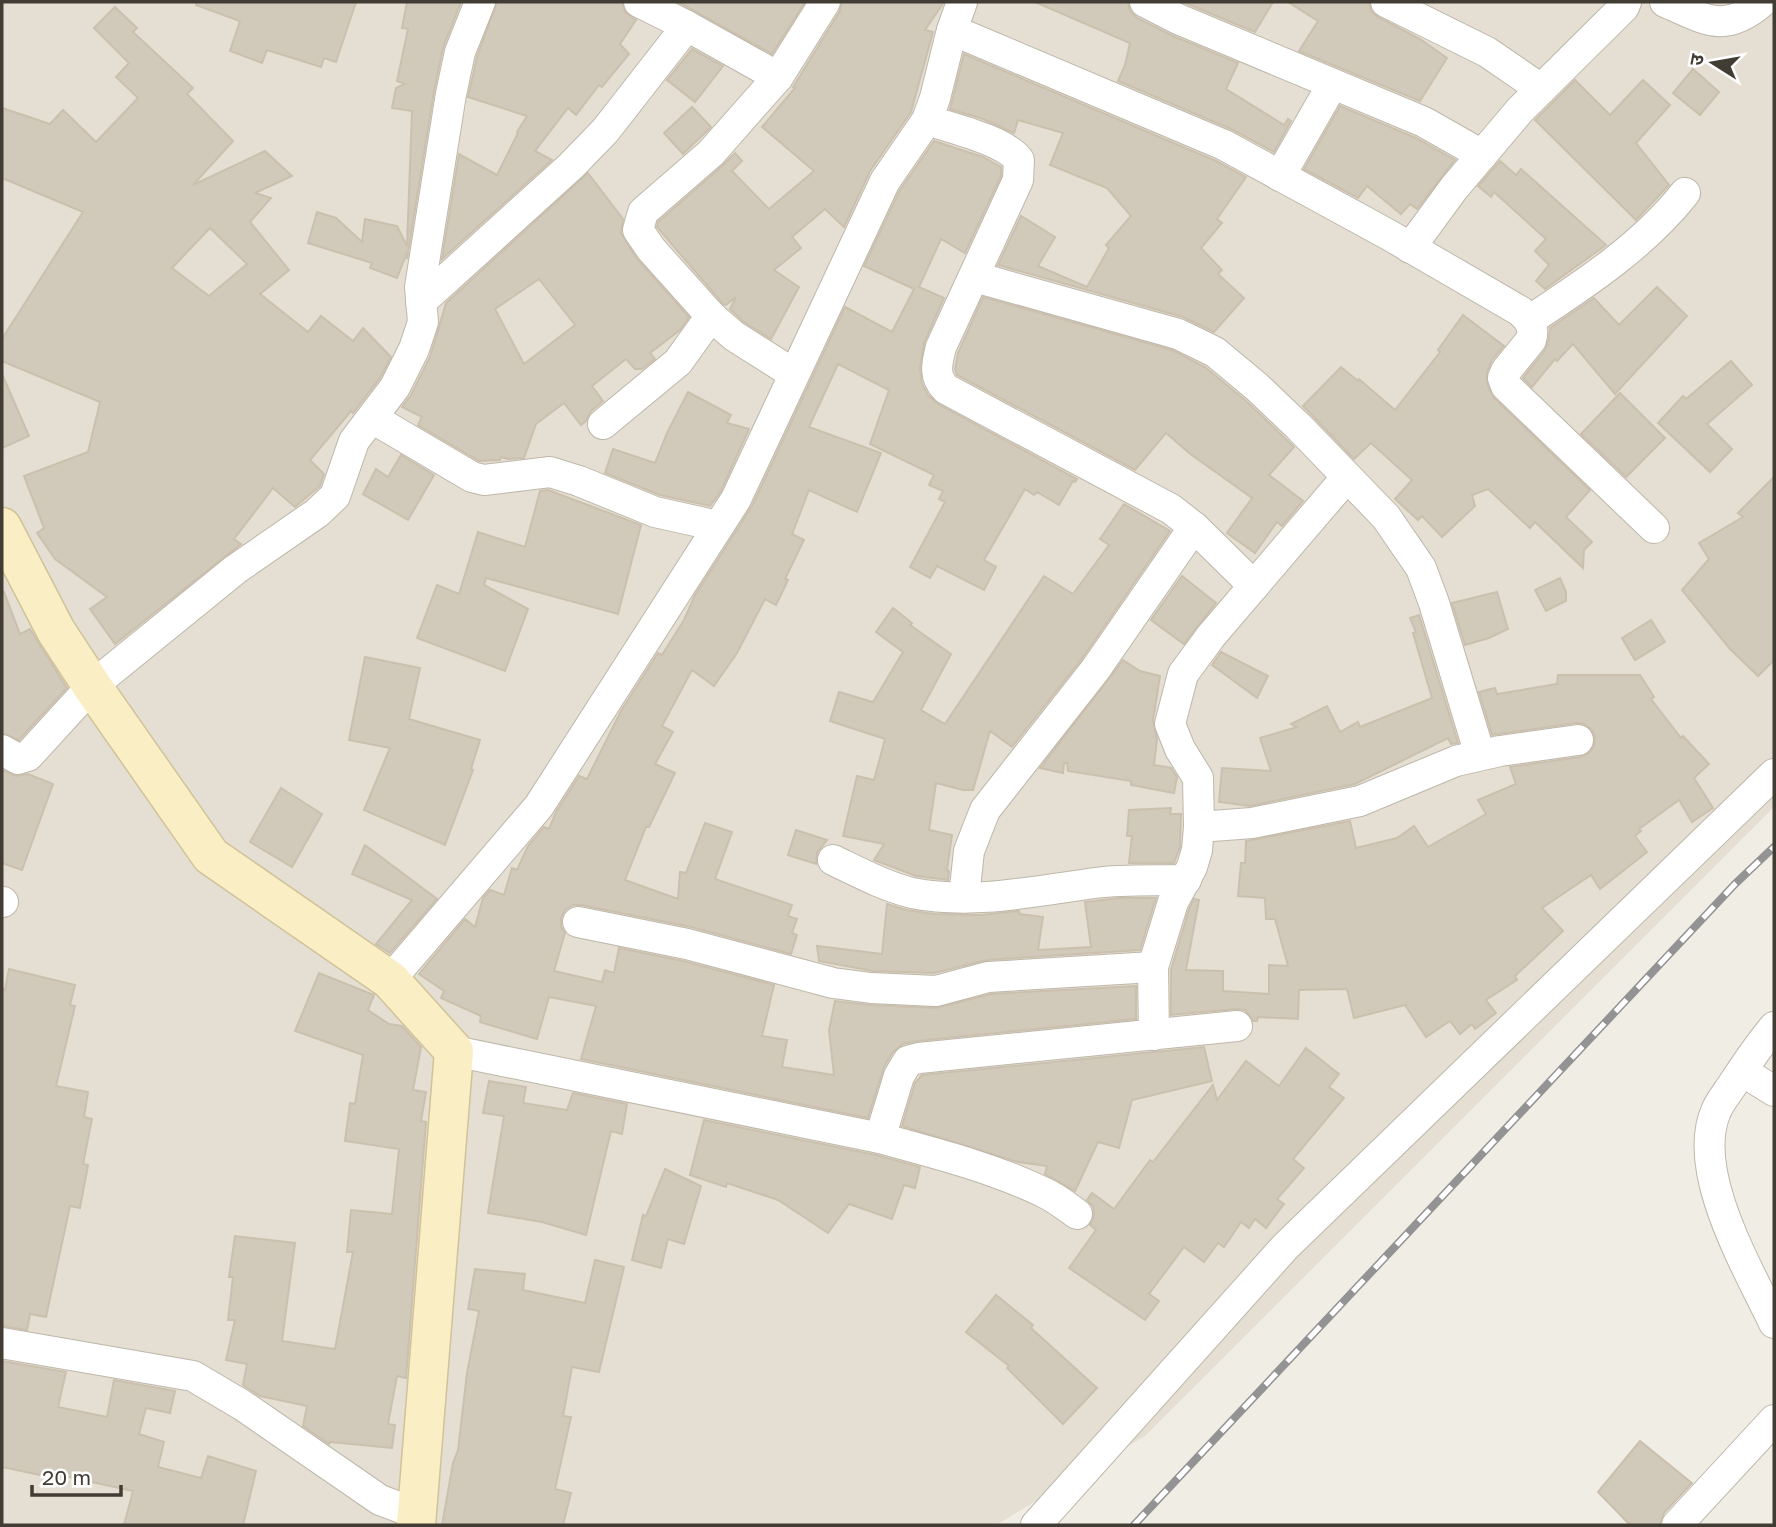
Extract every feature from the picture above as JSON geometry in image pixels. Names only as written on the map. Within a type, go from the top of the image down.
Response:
[{"type":"street","points":[[2,750],[18,759],[28,756],[92,686],[236,569],[317,513],[335,496],[354,441],[395,387],[414,349],[423,322],[420,287],[451,94],[460,52],[480,2]]},
{"type":"street","points":[[639,2],[778,77]]},
{"type":"street","points":[[794,374],[734,335],[711,316],[640,236],[640,223],[643,212],[718,146],[778,77],[825,2]]},
{"type":"street","points":[[390,980],[538,806],[736,499],[886,181],[926,120],[935,99],[952,30],[962,2]]},
{"type":"street","points":[[1146,2],[1178,19],[1424,122],[1482,155]]},
{"type":"street","points":[[1386,2],[1487,52],[1541,89]]},
{"type":"street","points":[[1410,248],[1520,110],[1626,2]]},
{"type":"street","points":[[1665,2],[1712,22],[1731,22],[1762,2]]},
{"type":"street","points":[[421,302],[536,199],[605,131],[687,26]]},
{"type":"street","points":[[952,30],[1224,145],[1520,311],[1530,320],[1533,335],[1506,371],[1503,378],[1506,386],[1654,528]]},
{"type":"street","points":[[1280,176],[1332,85]]},
{"type":"street","points":[[926,120],[998,145],[1013,152],[1019,160],[1017,180],[941,347],[936,375],[941,384],[958,396],[1171,509],[1194,527],[1254,586]]},
{"type":"street","points":[[1530,320],[1576,289],[1665,218],[1685,193]]},
{"type":"street","points":[[975,277],[1178,334],[1215,352],[1257,387],[1386,517],[1421,568],[1480,755]]},
{"type":"street","points":[[603,424],[678,362],[711,316]]},
{"type":"street","points":[[372,418],[472,477],[484,480],[550,472],[655,512],[718,526]]},
{"type":"street","points":[[1154,1035],[1153,967],[1173,902],[1186,880],[1197,850],[1199,827],[1198,778],[1173,735],[1170,724],[1183,674],[1346,478]]},
{"type":"street","points":[[2,527],[56,631],[211,856],[390,980],[454,1051],[880,1138],[1001,1175],[1046,1193],[1077,1213]]},
{"type":"street","points":[[964,897],[969,851],[985,810],[1095,670],[1194,527]]},
{"type":"street","points":[[1199,827],[1252,824],[1360,801],[1456,761],[1527,746],[1578,740]]},
{"type":"street","points":[[1036,1525],[1285,1247],[1774,774]]},
{"type":"street","points":[[833,860],[876,881],[911,892],[942,897],[1019,895],[1098,883],[1186,880]]},
{"type":"street","points":[[578,922],[687,944],[833,983],[870,988],[936,991],[988,977],[1153,967]]},
{"type":"street","points":[[880,1138],[899,1076],[908,1061],[1237,1026]]},
{"type":"street","points":[[1774,1027],[1716,1110],[1709,1136],[1710,1171],[1731,1230],[1774,1323]]},
{"type":"street","points":[[2,1343],[193,1376],[242,1405],[380,1500],[415,1519],[454,1051]]},
{"type":"street","points":[[1742,1071],[1774,1091]]},
{"type":"street","points":[[1677,1525],[1774,1420]]},
{"type":"shaded area","points":[[2,2],[1774,2],[1774,807],[1145,1436],[996,1525],[2,1525]]},
{"type":"building","points":[[196,2],[356,2],[336,62],[324,58],[321,67],[267,50],[262,63],[230,51],[240,21],[196,5]]},
{"type":"building","points":[[407,2],[461,2],[443,48],[407,259],[406,255],[397,278],[370,268],[372,263],[308,243],[317,212],[336,218],[362,242],[365,219],[397,226],[407,246],[412,111],[392,108],[396,88],[405,84],[397,81],[408,29],[402,28]]},
{"type":"building","points":[[497,2],[622,2],[625,12],[636,20],[620,44],[629,54],[602,87],[599,85],[576,115],[568,108],[535,151],[552,160],[442,259],[459,154],[497,175],[527,116],[468,97],[477,57]]},
{"type":"building","points":[[678,2],[805,2],[772,54]]},
{"type":"building","points":[[842,2],[944,2],[925,30],[933,32],[911,112],[870,171],[844,227],[825,209],[792,237],[801,248],[774,270],[799,287],[771,339],[744,322],[730,309],[736,297],[726,305],[723,304],[657,227],[658,222],[735,153],[742,161],[732,171],[769,209],[814,171],[762,127],[795,88],[793,87],[840,11]]},
{"type":"building","points":[[1035,2],[1128,2],[1130,11],[1137,18],[1238,63],[1226,89],[1284,125],[1288,119],[1291,121],[1274,152],[1231,129],[1118,81],[1130,43]]},
{"type":"building","points":[[1183,2],[1273,2],[1255,32]]},
{"type":"building","points":[[1288,2],[1369,2],[1371,11],[1378,17],[1420,39],[1447,58],[1420,101],[1299,51],[1318,21]]},
{"type":"building","points":[[115,7],[137,28],[133,32],[193,88],[187,94],[233,141],[193,185],[265,151],[292,176],[255,193],[271,198],[250,222],[289,270],[260,294],[308,332],[321,316],[353,341],[363,328],[391,357],[380,378],[353,413],[351,411],[310,460],[324,474],[320,486],[295,507],[273,488],[234,539],[241,544],[115,644],[90,609],[107,597],[55,559],[37,533],[44,528],[24,476],[88,452],[100,402],[2,361],[2,339],[83,212],[2,178],[2,108],[50,124],[63,110],[96,142],[138,98],[116,77],[129,63],[94,28]],"holes":[[[210,228],[247,264],[209,296],[172,268]]]},
{"type":"building","points":[[692,49],[723,66],[695,102],[667,80]]},
{"type":"building","points":[[964,54],[1216,161],[1246,177],[1217,219],[1222,223],[1201,248],[1222,270],[1218,274],[1244,298],[1214,332],[1183,317],[998,265],[1021,216],[1055,237],[1038,266],[1087,287],[1109,248],[1106,245],[1131,216],[1107,188],[1050,165],[1063,133],[1018,120],[1014,133],[983,119],[950,109]]},
{"type":"building","points":[[1693,69],[1719,92],[1700,115],[1673,93]]},
{"type":"building","points":[[1575,80],[1610,115],[1643,80],[1670,105],[1636,143],[1669,185],[1636,220],[1535,120]]},
{"type":"building","points":[[1340,106],[1416,138],[1455,160],[1417,209],[1410,204],[1401,214],[1367,186],[1358,198],[1304,169]]},
{"type":"building","points":[[692,107],[711,127],[683,154],[664,133]]},
{"type":"building","points":[[934,141],[983,157],[1001,167],[1001,176],[965,253],[941,239],[919,287],[944,298],[924,343],[920,368],[922,384],[928,395],[938,404],[1077,479],[1073,481],[1059,505],[1037,492],[1034,495],[1025,489],[984,560],[996,567],[984,590],[937,566],[930,578],[910,567],[945,502],[939,499],[943,491],[929,485],[934,475],[870,444],[889,390],[838,364],[809,427],[881,453],[857,512],[809,490],[792,534],[804,540],[776,605],[765,599],[737,653],[714,686],[692,670],[662,726],[673,732],[655,764],[675,773],[649,827],[646,827],[625,880],[678,899],[680,872],[686,873],[705,823],[732,832],[715,879],[792,905],[788,916],[797,919],[792,933],[797,935],[791,954],[691,927],[573,905],[565,910],[561,918],[561,927],[565,933],[554,971],[602,982],[605,970],[614,973],[619,948],[683,961],[774,985],[762,1036],[787,1040],[782,1067],[834,1075],[829,1030],[835,1001],[936,1008],[991,994],[1136,986],[1136,1019],[903,1044],[893,1052],[884,1067],[868,1118],[581,1059],[596,1006],[549,997],[537,1039],[480,1022],[481,1016],[441,998],[444,991],[419,974],[465,919],[475,927],[483,898],[490,890],[504,895],[512,868],[517,870],[528,846],[544,827],[549,829],[556,812],[579,776],[587,779],[621,711],[658,653],[662,655],[684,620],[695,595],[752,506],[845,307],[892,332],[914,289],[864,266],[900,190]]},
{"type":"building","points":[[1500,161],[1516,175],[1521,169],[1606,245],[1545,289],[1536,281],[1549,265],[1535,251],[1546,239],[1494,192],[1491,197],[1478,186]]},
{"type":"building","points":[[588,173],[623,219],[621,233],[637,259],[689,317],[680,330],[650,353],[655,359],[642,369],[635,369],[626,359],[592,386],[603,401],[581,425],[564,403],[536,424],[524,458],[501,457],[500,460],[479,461],[418,425],[422,417],[402,407],[430,357],[446,303]],"holes":[[[539,279],[575,325],[524,364],[495,309]]]},
{"type":"building","points":[[1657,287],[1687,316],[1615,394],[1573,344],[1557,361],[1555,359],[1532,387],[1523,378],[1545,350],[1550,328],[1594,298],[1619,325]]},
{"type":"building","points":[[983,297],[1172,350],[1205,367],[1245,400],[1294,447],[1269,475],[1303,501],[1282,526],[1277,522],[1255,553],[1227,533],[1252,498],[1166,433],[1135,470],[957,375],[955,369],[958,353]]},
{"type":"building","points":[[1463,315],[1504,346],[1492,360],[1487,372],[1487,384],[1494,398],[1590,490],[1566,517],[1592,542],[1584,550],[1583,568],[1535,522],[1530,528],[1488,489],[1472,495],[1475,506],[1442,537],[1422,516],[1418,520],[1395,499],[1412,480],[1371,443],[1354,459],[1303,406],[1341,367],[1395,410],[1440,352],[1438,350]]},
{"type":"building","points":[[1731,361],[1752,385],[1707,424],[1732,449],[1710,472],[1658,423],[1683,396],[1686,399]]},
{"type":"building","points":[[2,374],[29,436],[2,448]]},
{"type":"building","points":[[688,392],[731,415],[727,423],[749,429],[721,491],[710,506],[660,495],[605,473],[613,449],[655,463]]},
{"type":"building","points":[[1620,393],[1665,438],[1626,477],[1581,434]]},
{"type":"building","points":[[401,455],[434,475],[408,520],[363,494],[376,469],[388,477]]},
{"type":"building","points":[[1774,477],[1774,660],[1758,676],[1730,649],[1682,590],[1709,559],[1699,543],[1743,517],[1738,513]]},
{"type":"building","points":[[548,490],[641,525],[618,614],[486,578],[484,585],[528,609],[505,671],[417,638],[437,585],[459,594],[478,532],[525,547],[540,491]]},
{"type":"building","points":[[1124,504],[1170,531],[1081,660],[1012,747],[990,731],[973,790],[936,783],[929,830],[952,835],[948,880],[916,876],[874,860],[884,844],[843,836],[857,776],[874,780],[885,739],[830,721],[839,692],[873,702],[903,652],[876,632],[893,608],[912,623],[910,625],[951,654],[921,710],[945,724],[1044,576],[1073,594],[1109,545],[1100,539]]},
{"type":"building","points":[[1182,576],[1216,603],[1184,644],[1151,620]]},
{"type":"building","points":[[1560,578],[1566,592],[1566,601],[1546,611],[1535,590]]},
{"type":"building","points":[[2,592],[20,634],[30,629],[67,688],[19,740],[2,733]]},
{"type":"building","points":[[1497,592],[1508,629],[1465,645],[1452,603]]},
{"type":"building","points":[[1419,615],[1458,743],[1451,744],[1448,738],[1355,784],[1250,806],[1219,802],[1222,768],[1271,771],[1260,738],[1297,727],[1291,724],[1327,706],[1340,732],[1358,722],[1360,727],[1432,698],[1410,618]]},
{"type":"building","points":[[1651,620],[1665,642],[1635,660],[1622,638]]},
{"type":"building","points":[[1221,652],[1268,676],[1257,698],[1212,665]]},
{"type":"building","points":[[365,657],[420,668],[409,719],[480,740],[471,769],[473,770],[445,845],[364,810],[390,748],[349,740]]},
{"type":"building","points":[[1123,660],[1140,671],[1160,676],[1153,720],[1157,739],[1154,765],[1171,768],[1177,777],[1174,793],[1131,785],[1131,781],[1068,771],[1067,763],[1064,763],[1063,773],[1040,768]]},
{"type":"building","points":[[1558,675],[1640,675],[1654,697],[1651,699],[1681,738],[1683,736],[1709,764],[1694,778],[1713,808],[1692,822],[1679,800],[1639,829],[1641,831],[1635,836],[1647,852],[1600,889],[1591,875],[1542,908],[1563,931],[1515,976],[1517,980],[1486,1000],[1496,1013],[1475,1029],[1472,1024],[1460,1034],[1450,1021],[1426,1037],[1405,1005],[1354,1018],[1347,989],[1299,990],[1298,1019],[1258,1017],[1257,1021],[1253,1021],[1245,1010],[1236,1009],[1171,1015],[1171,970],[1194,899],[1199,900],[1186,970],[1223,971],[1223,991],[1269,994],[1269,965],[1288,966],[1275,919],[1266,919],[1265,898],[1238,896],[1241,863],[1245,863],[1246,841],[1350,821],[1356,848],[1397,838],[1414,826],[1428,847],[1486,814],[1478,800],[1516,784],[1510,767],[1580,757],[1589,753],[1594,746],[1595,737],[1591,729],[1584,724],[1492,735],[1479,692],[1495,688],[1497,694],[1557,684]]},
{"type":"building","points":[[2,770],[16,776],[28,774],[53,784],[22,870],[2,863]]},
{"type":"building","points":[[281,788],[322,814],[292,867],[250,842]]},
{"type":"building","points":[[1171,808],[1170,814],[1181,814],[1180,847],[1174,863],[1129,863],[1132,836],[1127,836],[1129,810]]},
{"type":"building","points":[[796,830],[827,840],[817,853],[816,864],[788,855]]},
{"type":"building","points":[[365,845],[437,899],[390,953],[376,944],[412,900],[352,874]]},
{"type":"building","points":[[1156,898],[1140,950],[987,960],[934,973],[873,971],[819,961],[817,946],[882,954],[887,904],[934,914],[981,915],[1019,911],[1020,914],[1043,917],[1038,950],[1091,947],[1085,902]]},
{"type":"building","points":[[9,969],[75,985],[70,1005],[75,1006],[56,1086],[88,1092],[84,1117],[92,1119],[83,1164],[88,1165],[80,1208],[70,1206],[46,1317],[30,1314],[27,1330],[2,1326],[2,989],[5,990]]},
{"type":"building","points":[[319,973],[374,995],[368,1010],[389,1024],[402,1026],[421,1047],[413,1090],[426,1092],[421,1121],[426,1122],[406,1378],[397,1376],[388,1424],[395,1425],[392,1448],[329,1444],[303,1426],[307,1406],[260,1396],[243,1385],[247,1364],[226,1360],[235,1320],[228,1320],[233,1277],[229,1277],[235,1236],[295,1243],[282,1341],[335,1349],[353,1252],[347,1252],[351,1210],[392,1214],[399,1149],[345,1141],[350,1103],[355,1104],[363,1055],[295,1031]]},
{"type":"building","points":[[1204,1047],[1212,1081],[1132,1100],[1119,1148],[1098,1142],[1075,1191],[1045,1174],[1047,1166],[1018,1162],[902,1126],[915,1083],[922,1075]]},
{"type":"building","points":[[1306,1048],[1339,1074],[1329,1087],[1344,1098],[1293,1159],[1304,1168],[1277,1199],[1284,1204],[1266,1228],[1255,1219],[1249,1228],[1241,1222],[1224,1247],[1218,1243],[1204,1262],[1184,1247],[1149,1294],[1159,1301],[1145,1320],[1069,1268],[1096,1230],[1090,1225],[1094,1215],[1093,1206],[1087,1200],[1092,1193],[1114,1209],[1150,1160],[1153,1162],[1213,1085],[1217,1100],[1246,1061],[1279,1086]]},
{"type":"building","points":[[489,1081],[526,1087],[523,1103],[567,1110],[573,1093],[627,1104],[622,1134],[611,1131],[586,1235],[542,1222],[488,1213],[504,1116],[483,1113]]},
{"type":"building","points":[[704,1120],[876,1155],[920,1167],[915,1188],[904,1185],[892,1219],[849,1204],[828,1233],[778,1200],[727,1183],[726,1187],[690,1175]]},
{"type":"building","points":[[665,1169],[701,1186],[684,1244],[668,1239],[661,1268],[632,1260],[643,1215],[646,1216]]},
{"type":"building","points":[[595,1260],[624,1267],[599,1372],[572,1367],[563,1416],[571,1417],[555,1489],[571,1493],[563,1525],[442,1525],[453,1463],[458,1450],[467,1373],[479,1311],[468,1309],[475,1269],[525,1274],[523,1290],[585,1303]]},
{"type":"building","points":[[996,1295],[1033,1325],[1031,1328],[1097,1388],[1063,1424],[1007,1368],[1009,1366],[966,1332]]},
{"type":"building","points":[[2,1361],[66,1372],[58,1407],[107,1417],[114,1380],[175,1391],[170,1413],[146,1408],[139,1434],[164,1442],[158,1467],[201,1478],[208,1456],[256,1471],[243,1525],[124,1525],[133,1491],[46,1472],[45,1476],[2,1467]]},
{"type":"building","points":[[1640,1441],[1692,1483],[1664,1513],[1660,1525],[1630,1525],[1598,1492]]},
{"type":"railway","points":[[1134,1525],[1735,884],[1774,847]]}]
